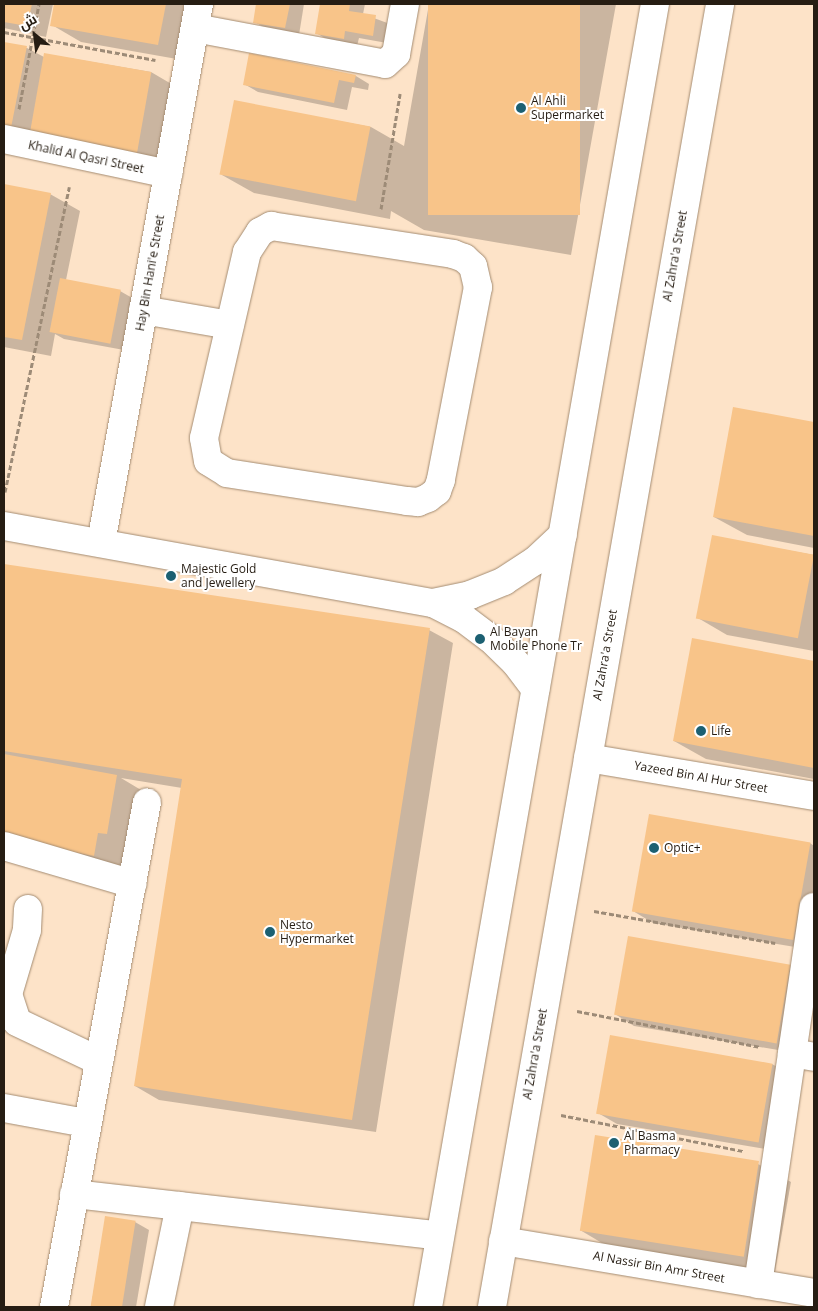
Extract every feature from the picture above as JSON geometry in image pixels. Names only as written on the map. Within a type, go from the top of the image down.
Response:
[{"type":"street","points":[[197,16],[380,63],[390,62],[396,54],[405,4]]},
{"type":"street","points":[[428,1307],[655,4]]},
{"type":"street","name":"Al Zahra'a Street","points":[[492,1307],[720,5]]},
{"type":"street","name":"Hay Bin Hani'e Street","points":[[101,543],[197,16]]},
{"type":"street","name":"Khalid Al Qasri Street","points":[[8,140],[168,174]]},
{"type":"street","points":[[271,226],[284,226],[376,241],[464,258],[478,276],[441,480],[428,498],[418,502],[227,473],[216,469],[208,461],[204,438],[247,252],[260,232],[271,226]]},
{"type":"street","points":[[143,310],[230,325]]},
{"type":"street","points":[[4,526],[432,603],[463,618],[490,638],[515,662],[535,689]]},
{"type":"street","points":[[432,603],[470,595],[504,581],[536,561],[563,535]]},
{"type":"street","name":"Yazeed Bin Al Hur Street","points":[[588,758],[814,796]]},
{"type":"street","points":[[54,1307],[86,1123],[133,884],[147,802]]},
{"type":"street","points":[[4,846],[133,884]]},
{"type":"street","points":[[758,1284],[777,1158],[803,1055],[809,949],[814,907]]},
{"type":"street","points":[[28,908],[27,930],[8,994],[17,1022],[99,1061]]},
{"type":"street","points":[[4,1108],[86,1123]]},
{"type":"street","points":[[74,1194],[440,1236]]},
{"type":"street","points":[[160,1307],[180,1206]]},
{"type":"street","name":"Al Nassir Bin Amr Street","points":[[503,1241],[814,1293]]},
{"type":"path","points":[[8,140],[39,4]]},
{"type":"path","points":[[4,32],[188,66]]},
{"type":"path","points":[[376,241],[403,76],[396,54]]},
{"type":"path","points":[[4,498],[76,155]]},
{"type":"path","points":[[562,905],[809,949]]},
{"type":"path","points":[[544,1005],[803,1055]]},
{"type":"path","points":[[526,1108],[777,1158]]},
{"type":"building","points":[[4,4],[32,4],[27,26],[4,22]]},
{"type":"building","points":[[54,4],[166,4],[158,45],[50,26]]},
{"type":"building","points":[[256,4],[290,4],[285,28],[253,23]]},
{"type":"building","points":[[320,4],[350,4],[349,11],[376,15],[373,36],[345,31],[344,39],[315,34]]},
{"type":"building","points":[[428,4],[580,4],[580,215],[428,215]]},
{"type":"building","points":[[4,42],[27,46],[10,133],[4,132]]},
{"type":"building","points":[[44,53],[151,72],[136,157],[29,138]]},
{"type":"building","points":[[249,53],[356,75],[354,83],[339,80],[334,103],[243,85]]},
{"type":"building","points":[[234,100],[370,127],[356,201],[219,175]]},
{"type":"building","points":[[4,184],[51,193],[22,340],[4,337]]},
{"type":"building","points":[[60,278],[121,290],[110,344],[50,332]]},
{"type":"building","points":[[733,407],[814,422],[814,536],[713,517]]},
{"type":"building","points":[[712,535],[814,555],[798,638],[696,618]]},
{"type":"building","name":"Nesto Hypermarket","points":[[4,564],[430,628],[352,1120],[134,1086],[182,779],[4,751]]},
{"type":"building","points":[[692,638],[814,661],[814,768],[673,741]]},
{"type":"building","points":[[4,754],[117,775],[107,834],[98,833],[94,856],[4,840]]},
{"type":"building","points":[[649,814],[811,842],[793,940],[632,911]]},
{"type":"building","points":[[628,936],[790,965],[777,1043],[614,1015]]},
{"type":"building","points":[[610,1035],[772,1064],[759,1142],[596,1114]]},
{"type":"building","points":[[595,1135],[759,1161],[744,1257],[580,1231]]},
{"type":"building","points":[[105,1216],[136,1221],[122,1307],[91,1307]]},
{"type":"place","name":"Al Ahli Supermarket","points":[[521,108]]},
{"type":"place","name":"Majestic Gold and Jewellery","points":[[171,576]]},
{"type":"place","name":"Al Bayan Mobile Phone Tr","points":[[480,639]]},
{"type":"place","name":"Life","points":[[701,731]]},
{"type":"place","name":"Optic+","points":[[654,848]]},
{"type":"place","name":"Nesto Hypermarket","points":[[270,932]]},
{"type":"place","name":"Al Basma Pharmacy","points":[[614,1143]]}]
